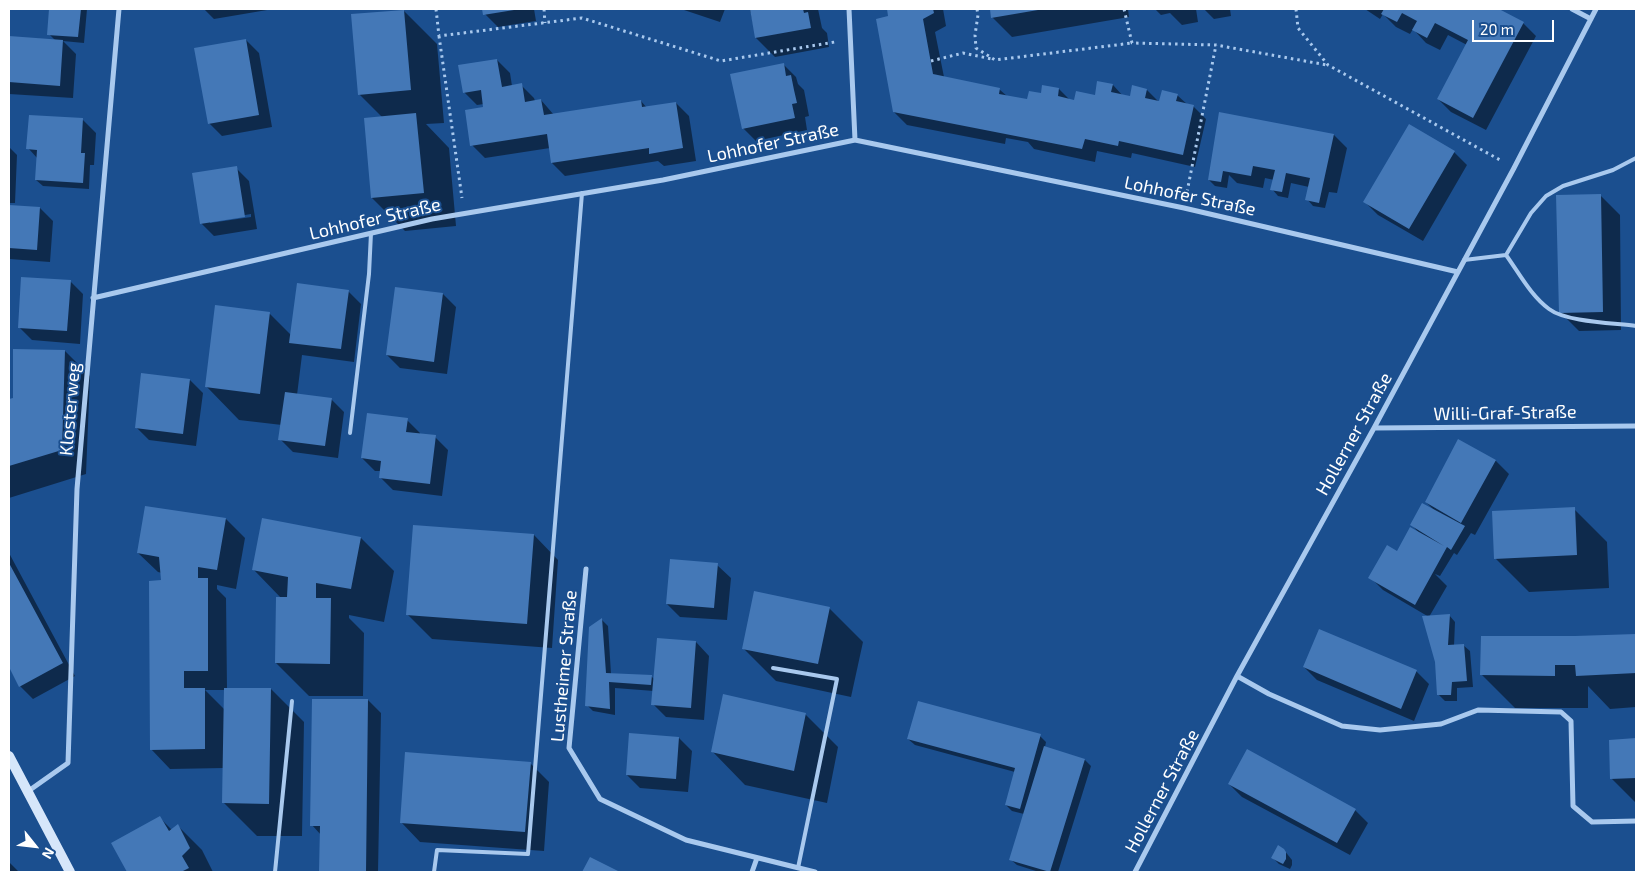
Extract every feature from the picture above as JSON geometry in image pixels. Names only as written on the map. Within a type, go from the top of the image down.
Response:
[{"type":"main road","points":[[9,756],[70,872]]},
{"type":"street","name":"Klosterweg","points":[[27,792],[68,763],[77,489],[119,9]]},
{"type":"street","points":[[849,9],[855,140]]},
{"type":"street","points":[[1572,9],[1591,19]]},
{"type":"street","name":"Hollerner Straße","points":[[1135,872],[1237,676],[1374,428],[1514,168],[1596,9]]},
{"type":"street","name":"Lohhofer Straße","points":[[93,298],[432,219],[663,180],[855,140],[1184,208],[1458,272]]},
{"type":"street","name":"Willi-Graf-Straße","points":[[1374,428],[1636,426]]},
{"type":"street","name":"Lustheimer Straße","points":[[586,569],[569,748],[600,799],[686,840],[815,872]]},
{"type":"street","points":[[1237,676],[1269,694],[1342,726],[1380,730],[1441,724],[1478,710],[1561,712],[1571,721],[1573,806],[1592,822],[1636,821]]},
{"type":"street","points":[[752,872],[757,858]]},
{"type":"lane","points":[[1506,255],[1530,213],[1546,196],[1562,186],[1613,170],[1636,158]]},
{"type":"lane","points":[[434,872],[437,850],[528,854],[582,193]]},
{"type":"lane","points":[[350,433],[371,233]]},
{"type":"lane","points":[[1464,260],[1506,255]]},
{"type":"lane","points":[[1506,255],[1536,296],[1550,310],[1572,318],[1636,326]]},
{"type":"lane","points":[[773,668],[838,679],[798,868]]},
{"type":"lane","points":[[275,872],[292,701]]},
{"type":"path","points":[[436,9],[464,214]]},
{"type":"path","points":[[544,9],[545,23]]},
{"type":"path","points":[[977,9],[976,48],[995,60]]},
{"type":"path","points":[[1124,9],[1132,44]]},
{"type":"path","points":[[1296,9],[1298,28],[1328,65]]},
{"type":"path","points":[[439,36],[582,18],[721,61],[851,39]]},
{"type":"path","points":[[931,61],[964,53],[995,60],[1132,44],[1216,45],[1328,65],[1514,168]]},
{"type":"path","points":[[1184,208],[1216,45]]},
{"type":"building","points":[[49,9],[81,9],[78,37],[47,35]]},
{"type":"building","points":[[482,9],[514,9],[514,10],[483,15]]},
{"type":"building","points":[[750,9],[803,9],[804,13],[808,12],[811,28],[755,38]]},
{"type":"building","points":[[887,9],[933,9],[934,13],[923,19],[933,74],[1000,88],[999,94],[1027,99],[1029,91],[1041,93],[1042,85],[1059,88],[1058,96],[1074,100],[1076,91],[1095,95],[1097,81],[1113,84],[1111,92],[1130,96],[1132,85],[1147,89],[1145,98],[1159,101],[1162,90],[1178,94],[1176,101],[1194,105],[1183,155],[1119,141],[1118,146],[1085,139],[1082,149],[893,112],[876,19],[888,16]]},
{"type":"building","points":[[990,9],[1038,9],[1038,10],[991,18]]},
{"type":"building","points":[[1384,9],[1499,9],[1524,22],[1473,118],[1437,99],[1468,40],[1435,23],[1427,38],[1412,30],[1417,21],[1402,13],[1397,22],[1381,14]]},
{"type":"building","points":[[404,10],[411,90],[358,95],[351,14]]},
{"type":"building","points":[[9,36],[63,40],[60,86],[9,82]]},
{"type":"building","points":[[246,39],[259,115],[208,124],[194,48]]},
{"type":"building","points":[[497,59],[502,87],[522,83],[525,102],[541,99],[544,115],[641,100],[642,107],[676,102],[683,148],[649,154],[649,148],[551,163],[547,134],[470,146],[465,110],[483,107],[481,90],[463,93],[458,65]]},
{"type":"building","points":[[784,63],[786,76],[791,75],[797,103],[792,104],[795,118],[742,129],[730,74]]},
{"type":"building","points":[[1219,112],[1334,134],[1319,203],[1305,200],[1310,178],[1286,173],[1282,192],[1270,190],[1275,170],[1253,166],[1251,176],[1223,171],[1221,182],[1208,180]]},
{"type":"building","points":[[416,113],[424,193],[371,198],[364,118]]},
{"type":"building","points":[[29,115],[83,118],[81,153],[85,153],[83,183],[35,180],[37,150],[26,149]]},
{"type":"building","points":[[1409,124],[1455,151],[1409,229],[1363,202]]},
{"type":"building","points":[[237,166],[245,217],[200,224],[192,173]]},
{"type":"building","points":[[1601,194],[1603,312],[1559,313],[1556,195]]},
{"type":"building","points":[[9,205],[40,207],[37,250],[9,248]]},
{"type":"building","points":[[21,277],[71,280],[67,331],[18,328]]},
{"type":"building","points":[[297,283],[349,290],[341,349],[289,343]]},
{"type":"building","points":[[395,287],[443,293],[434,362],[386,355]]},
{"type":"building","points":[[215,305],[270,312],[260,394],[205,387]]},
{"type":"building","points":[[13,349],[65,350],[62,450],[9,466],[9,399],[13,398]]},
{"type":"building","points":[[141,373],[190,379],[183,434],[135,428]]},
{"type":"building","points":[[285,392],[332,398],[325,446],[278,440]]},
{"type":"building","points":[[367,413],[408,418],[406,432],[436,435],[430,484],[379,478],[381,461],[361,458]]},
{"type":"building","points":[[1458,439],[1496,460],[1461,523],[1425,502]]},
{"type":"building","points":[[1422,503],[1465,526],[1451,550],[1447,547],[1415,605],[1368,578],[1387,545],[1397,551],[1410,527],[1444,546],[1410,525]]},
{"type":"building","points":[[145,506],[226,518],[217,570],[198,567],[198,578],[208,578],[208,671],[184,671],[184,688],[205,688],[205,749],[150,750],[149,581],[161,580],[159,557],[137,553]]},
{"type":"building","points":[[1575,507],[1577,555],[1494,559],[1492,511]]},
{"type":"building","points":[[262,518],[361,537],[351,589],[316,583],[316,598],[331,598],[330,664],[275,663],[276,597],[287,597],[288,577],[252,570]]},
{"type":"building","points":[[413,525],[534,534],[527,624],[406,615]]},
{"type":"building","points":[[670,559],[718,563],[714,608],[666,604]]},
{"type":"building","points":[[9,563],[63,663],[19,687],[9,667]]},
{"type":"building","points":[[754,591],[830,607],[818,664],[742,649]]},
{"type":"building","points":[[1450,614],[1448,645],[1464,644],[1467,681],[1452,682],[1451,695],[1437,695],[1435,662],[1422,616]]},
{"type":"building","points":[[602,618],[606,673],[652,675],[651,685],[609,682],[610,709],[585,706],[589,627]]},
{"type":"building","points":[[1319,629],[1417,670],[1401,709],[1303,667]]},
{"type":"building","points":[[1636,634],[1636,673],[1576,676],[1575,665],[1555,665],[1555,676],[1480,675],[1481,636]]},
{"type":"building","points":[[657,638],[696,641],[691,708],[651,705]]},
{"type":"building","points":[[224,688],[271,688],[269,804],[222,803]]},
{"type":"building","points":[[723,694],[806,713],[794,771],[711,752]]},
{"type":"building","points":[[312,699],[368,699],[366,872],[319,872],[320,826],[310,826]]},
{"type":"building","points":[[918,701],[1041,734],[1020,809],[1005,805],[1015,768],[907,739]]},
{"type":"building","points":[[629,733],[679,737],[676,779],[626,775]]},
{"type":"building","points":[[1636,738],[1636,778],[1610,779],[1609,740]]},
{"type":"building","points":[[1044,746],[1085,759],[1050,872],[1009,860]]},
{"type":"building","points":[[1247,749],[1356,809],[1337,843],[1228,784]]},
{"type":"building","points":[[405,752],[531,762],[525,832],[400,823]]},
{"type":"building","points":[[160,816],[169,831],[178,824],[190,848],[182,856],[189,868],[181,872],[127,872],[111,843]]},
{"type":"building","points":[[1278,845],[1286,852],[1286,859],[1283,864],[1271,858]]},
{"type":"building","points":[[590,857],[620,872],[582,872]]}]
